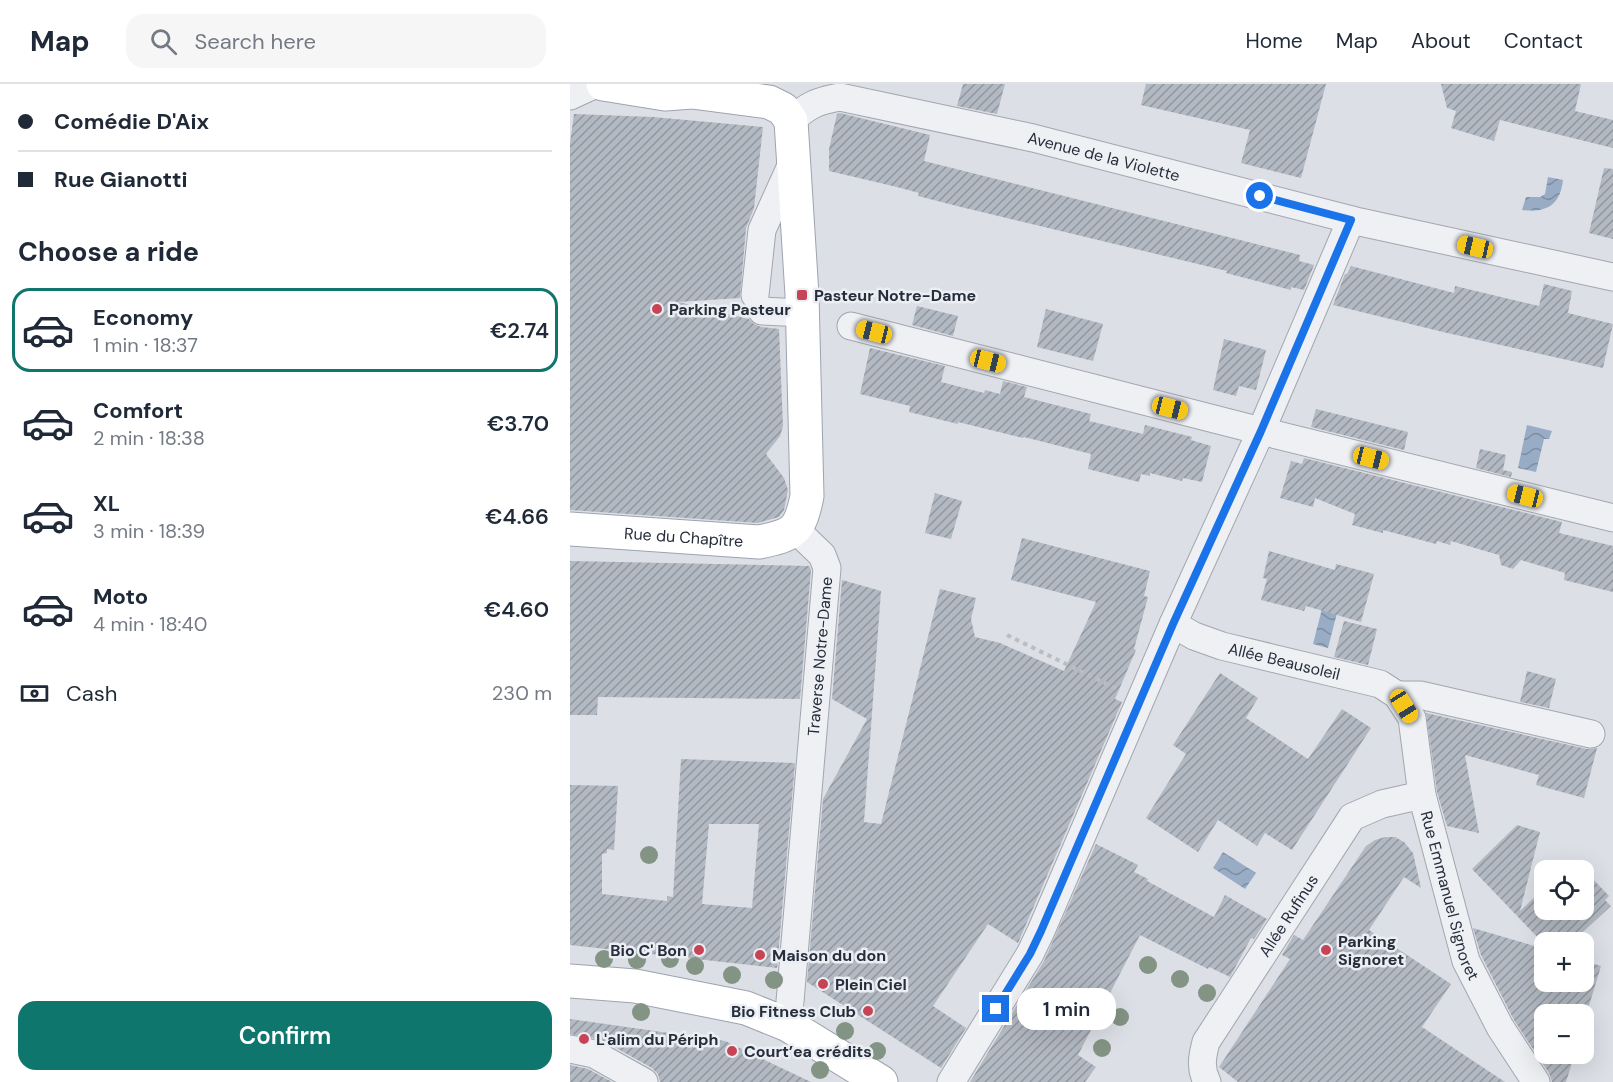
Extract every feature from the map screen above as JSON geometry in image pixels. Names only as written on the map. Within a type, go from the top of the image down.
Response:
[{"type":"main road","points":[[603,84],[665,94],[686,88],[769,102],[783,109],[791,121],[802,313],[807,496],[803,516],[796,530]]},
{"type":"main road","name":"Rue du Chapître","points":[[570,529],[759,542],[782,538],[796,530]]},
{"type":"main road","points":[[570,981],[635,986],[746,1008],[788,1025],[881,1082]]},
{"type":"street","points":[[570,96],[596,84]]},
{"type":"street","name":"Avenue de la Violette","points":[[791,121],[806,107],[818,101],[840,97],[1033,138],[1351,220],[1613,277]]},
{"type":"street","points":[[794,157],[762,230],[759,303],[802,313]]},
{"type":"street","points":[[951,1082],[1030,954],[1173,624],[1261,431],[1351,220]]},
{"type":"street","points":[[851,326],[1613,518]]},
{"type":"street","points":[[676,536],[710,526]]},
{"type":"street","name":"Traverse Notre-Dame","points":[[788,1025],[827,568],[822,555],[796,530]]},
{"type":"street","name":"Allée Beausoleil","points":[[1173,624],[1194,636],[1222,646],[1380,684],[1397,695]]},
{"type":"street","points":[[1397,695],[1420,695],[1591,734]]},
{"type":"street","name":"Rue Emmanuel Signoret","points":[[1397,695],[1412,718],[1422,795],[1467,961],[1500,1027],[1536,1082]]},
{"type":"street","name":"Allée Rufinus","points":[[1207,1082],[1203,1074],[1201,1058],[1206,1042],[1352,817],[1382,804],[1422,795]]},
{"type":"street","points":[[570,1049],[594,1054],[644,1082]]},
{"type":"path","points":[[1008,635],[1141,700]]},
{"type":"water","points":[[1548,177],[1563,180],[1559,196],[1551,206],[1539,210],[1522,210],[1526,197],[1540,197],[1545,194]]},
{"type":"water","points":[[1527,425],[1552,431],[1549,439],[1544,439],[1536,472],[1518,468]]},
{"type":"water","points":[[1324,601],[1339,605],[1328,648],[1313,644]]},
{"type":"water","points":[[1223,852],[1256,873],[1245,889],[1213,868]]},
{"type":"building","points":[[963,84],[1005,84],[997,114],[957,106]]},
{"type":"building","points":[[1146,84],[1326,84],[1301,178],[1241,163],[1250,130],[1141,105]]},
{"type":"building","points":[[1441,84],[1581,84],[1575,111],[1613,120],[1613,148],[1500,120],[1494,141],[1451,128],[1456,111],[1447,108]]},
{"type":"building","name":"Parking Pasteur","points":[[574,114],[653,117],[763,127],[754,208],[746,228],[740,298],[678,302],[749,319],[761,327],[779,329],[783,426],[780,436],[766,454],[784,478],[788,490],[784,510],[779,517],[758,523],[570,510],[570,143]]},
{"type":"building","points":[[837,114],[930,135],[924,161],[1300,255],[1299,261],[1314,265],[1304,290],[1291,287],[1291,290],[1226,273],[1227,271],[961,207],[918,196],[919,193],[897,187],[829,171],[829,149]]},
{"type":"building","points":[[1604,168],[1613,169],[1613,239],[1589,233]]},
{"type":"building","points":[[1351,266],[1454,293],[1455,286],[1539,306],[1544,284],[1572,291],[1568,313],[1613,324],[1603,368],[1333,305],[1345,274]]},
{"type":"building","points":[[917,306],[958,316],[953,336],[912,325]]},
{"type":"building","points":[[1046,309],[1103,324],[1093,361],[1037,347]]},
{"type":"building","points":[[1224,339],[1266,350],[1256,390],[1239,386],[1236,396],[1213,390]]},
{"type":"building","points":[[870,348],[945,366],[941,382],[984,393],[985,390],[1000,394],[1003,381],[1027,387],[1024,397],[1091,414],[1089,421],[1143,434],[1145,425],[1192,437],[1191,440],[1211,446],[1202,482],[1183,478],[1182,481],[1150,473],[1150,476],[1141,474],[1139,482],[1088,469],[1091,454],[909,412],[910,406],[860,394]]},
{"type":"building","points":[[1316,409],[1408,432],[1404,450],[1311,427]]},
{"type":"building","points":[[1480,449],[1506,455],[1503,470],[1512,472],[1511,477],[1476,468]]},
{"type":"building","points":[[1304,458],[1562,522],[1559,533],[1613,546],[1613,592],[1564,580],[1565,573],[1521,560],[1513,569],[1501,565],[1499,555],[1451,541],[1450,545],[1437,541],[1436,544],[1383,530],[1383,533],[1352,525],[1355,514],[1315,498],[1313,507],[1280,498],[1291,461],[1302,464]]},
{"type":"building","points":[[935,493],[962,501],[951,539],[925,533]]},
{"type":"building","points":[[1022,538],[1150,571],[1144,596],[1148,597],[1134,649],[1136,650],[1115,699],[1122,702],[1018,943],[988,924],[933,1006],[966,1028],[941,1068],[807,982],[823,799],[867,719],[832,699],[842,580],[881,591],[864,822],[881,824],[940,589],[976,598],[971,619],[975,637],[1000,643],[1064,671],[1096,602],[1011,580]]},
{"type":"building","points":[[1269,551],[1335,570],[1336,564],[1374,574],[1361,622],[1306,606],[1304,611],[1261,600],[1267,579],[1263,578]]},
{"type":"building","points":[[570,561],[809,566],[811,570],[800,699],[598,697],[597,715],[570,715]]},
{"type":"building","points":[[1344,621],[1377,629],[1368,665],[1334,657]]},
{"type":"building","points":[[1527,671],[1556,679],[1549,708],[1520,702]]},
{"type":"building","points":[[1220,673],[1258,698],[1246,718],[1308,759],[1342,709],[1371,728],[1292,850],[1265,833],[1257,846],[1218,820],[1198,852],[1146,818],[1186,754],[1173,745]]},
{"type":"building","points":[[1426,713],[1587,749],[1597,748],[1584,798],[1536,785],[1539,775],[1465,755],[1479,833],[1447,826],[1437,792]]},
{"type":"building","points":[[681,759],[795,763],[777,968],[570,945],[570,785],[618,786],[614,850],[607,849],[607,853],[602,854],[602,894],[667,901],[667,896],[673,897]],"holes":[[[709,824],[759,824],[752,908],[702,904]]]},
{"type":"building","points":[[1517,825],[1540,832],[1520,911],[1534,898],[1534,920],[1594,920],[1594,880],[1609,896],[1605,900],[1611,906],[1583,932],[1534,934],[1472,869]]},
{"type":"building","points":[[1385,837],[1395,837],[1404,842],[1413,853],[1421,888],[1404,877],[1369,930],[1451,984],[1422,1027],[1505,1082],[1238,1082],[1219,1067],[1290,959],[1282,955],[1294,935],[1303,940],[1366,846]]},
{"type":"building","points":[[1096,844],[1138,865],[1134,872],[1148,879],[1147,881],[1214,917],[1225,895],[1267,919],[1254,939],[1251,938],[1230,977],[1209,967],[1208,969],[1140,935],[1078,1055],[1096,1067],[1085,1082],[970,1082],[1044,961]]},
{"type":"building","points":[[1473,928],[1534,946],[1534,992],[1593,992],[1589,1004],[1534,1004],[1534,1050],[1514,1020],[1481,955]]},
{"type":"building","points":[[1594,964],[1601,966],[1594,989]]},
{"type":"building","points":[[570,1019],[725,1041],[811,1082],[660,1082],[658,1074],[652,1068],[602,1040],[570,1034]]},
{"type":"building","points":[[1543,1064],[1572,1064],[1566,1082],[1552,1082]]},
{"type":"building","points":[[570,1065],[588,1069],[612,1082],[570,1082]]},
{"type":"place","name":"Pasteur Notre-Dame","points":[[802,295]]},
{"type":"place","name":"Parking Pasteur","points":[[657,309]]},
{"type":"place","name":"Bio C' Bon","points":[[699,950]]},
{"type":"place","name":"Parking Signoret","points":[[1326,950]]},
{"type":"place","name":"Maison du don","points":[[760,955]]},
{"type":"place","name":"Plein Ciel","points":[[823,984]]},
{"type":"place","name":"Bio Fitness Club","points":[[868,1011]]},
{"type":"place","name":"L'alim du Périph","points":[[584,1039]]},
{"type":"place","name":"Court’ea crédits","points":[[732,1051]]},
{"type":"route","points":[[996,1009],[1030,954],[1041,931],[1173,624],[1261,431],[1351,220],[1260,196]]}]
